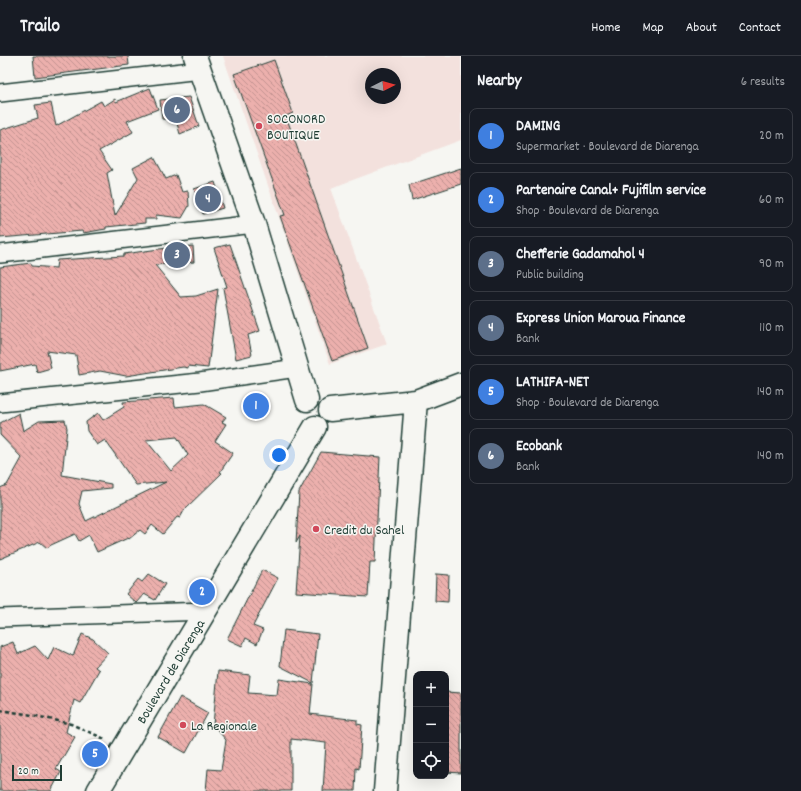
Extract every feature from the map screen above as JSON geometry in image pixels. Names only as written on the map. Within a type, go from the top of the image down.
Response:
[{"type":"main road","points":[[197,63],[254,224],[308,400]]},
{"type":"main road","points":[[330,410],[416,401],[461,384]]},
{"type":"main road","points":[[315,397],[323,400],[330,410],[326,422],[315,427],[304,422],[301,414],[302,406],[308,400],[315,397]]},
{"type":"main road","points":[[385,791],[416,401]]},
{"type":"main road","name":"Boulevard de Diarenga","points":[[98,791],[315,427]]},
{"type":"street","points":[[0,93],[197,63]]},
{"type":"street","points":[[0,254],[254,224]]},
{"type":"street","points":[[0,403],[200,382],[297,368]]},
{"type":"street","points":[[0,618],[206,611]]},
{"type":"path","points":[[0,710],[32,715],[71,724],[124,748]]},
{"type":"shaded area","points":[[223,56],[461,56],[461,140],[331,188],[387,344],[330,364]]},
{"type":"building","points":[[33,56],[128,56],[129,65],[35,77]]},
{"type":"building","points":[[274,60],[293,113],[286,116],[368,348],[332,361],[280,216],[285,215],[234,74]]},
{"type":"building","points":[[150,88],[158,109],[127,121],[133,132],[99,151],[112,170],[107,173],[115,216],[138,178],[133,168],[154,157],[166,179],[176,175],[182,192],[188,191],[189,206],[182,218],[156,215],[156,219],[145,219],[145,223],[106,227],[106,229],[83,233],[82,231],[0,238],[0,130],[38,118],[35,105],[51,103],[56,126],[101,101],[104,106],[115,99],[116,102]]},
{"type":"building","points":[[189,97],[199,126],[180,134],[176,120],[162,119],[160,100]]},
{"type":"building","points":[[461,168],[461,184],[412,200],[409,185]]},
{"type":"building","points":[[215,182],[223,208],[203,214],[194,189]]},
{"type":"building","points":[[230,244],[260,331],[248,335],[252,355],[236,359],[223,288],[227,287],[214,248]]},
{"type":"building","points":[[193,246],[194,262],[155,265],[181,297],[196,296],[218,289],[208,368],[188,366],[188,368],[183,367],[126,376],[100,371],[79,375],[76,355],[47,351],[51,368],[37,372],[35,364],[0,371],[0,267],[31,263],[32,266],[56,268],[57,260],[124,256],[124,254]]},
{"type":"building","points":[[174,398],[175,407],[204,404],[226,417],[222,422],[226,424],[215,441],[233,453],[220,472],[222,473],[185,509],[180,518],[177,517],[163,534],[152,525],[145,534],[140,530],[129,539],[128,538],[97,552],[89,535],[79,541],[75,534],[47,548],[40,542],[0,559],[0,488],[7,485],[22,458],[0,435],[0,423],[19,413],[23,431],[39,421],[65,420],[67,428],[62,475],[111,484],[111,488],[82,491],[79,504],[86,521],[166,482],[136,485],[105,440],[97,445],[87,431],[86,422],[98,413],[103,420],[124,407],[123,402]],"holes":[[[177,437],[188,455],[171,471],[146,440]]]},
{"type":"building","points":[[321,452],[380,457],[375,562],[370,562],[368,597],[296,592],[300,536],[296,543],[299,492]]},
{"type":"building","points":[[262,570],[278,578],[253,626],[263,630],[257,644],[246,638],[242,646],[227,639]]},
{"type":"building","points":[[149,574],[165,584],[155,600],[144,594],[136,603],[126,594],[138,579],[142,582]]},
{"type":"building","points":[[436,574],[449,575],[448,602],[435,601]]},
{"type":"building","points":[[284,630],[318,634],[313,683],[280,666]]},
{"type":"building","points":[[82,634],[93,639],[108,653],[95,667],[99,670],[80,703],[74,700],[66,732],[75,737],[56,769],[61,772],[51,791],[0,791],[0,647],[13,642],[18,654],[35,646],[48,660],[54,647],[73,656]]},
{"type":"building","points":[[218,671],[250,675],[248,693],[277,695],[279,679],[313,684],[310,714],[357,720],[357,724],[362,725],[359,769],[356,768],[355,791],[323,791],[326,743],[291,739],[291,791],[206,791],[208,769],[221,770],[226,740],[213,725]]},
{"type":"building","points":[[449,692],[461,693],[461,773],[449,772]]},
{"type":"building","name":"La Regionale","points":[[180,697],[208,713],[186,753],[158,737]]},
{"type":"place","name":"Ecobank","points":[[177,110]]},
{"type":"place","name":"SOCONORD BOUTIQUE","points":[[259,126]]},
{"type":"place","name":"Express Union Maroua Finance","points":[[208,199]]},
{"type":"place","name":"Chefferie Gadamahol 4","points":[[177,255]]},
{"type":"place","name":"DAMING","points":[[256,406]]},
{"type":"place","name":"Credit du Sahel","points":[[316,529]]},
{"type":"place","name":"Partenaire Canal+ Fujifilm service","points":[[202,592]]},
{"type":"place","name":"La Regionale","points":[[183,725]]},
{"type":"place","name":"LATHIFA-NET","points":[[95,754]]}]
